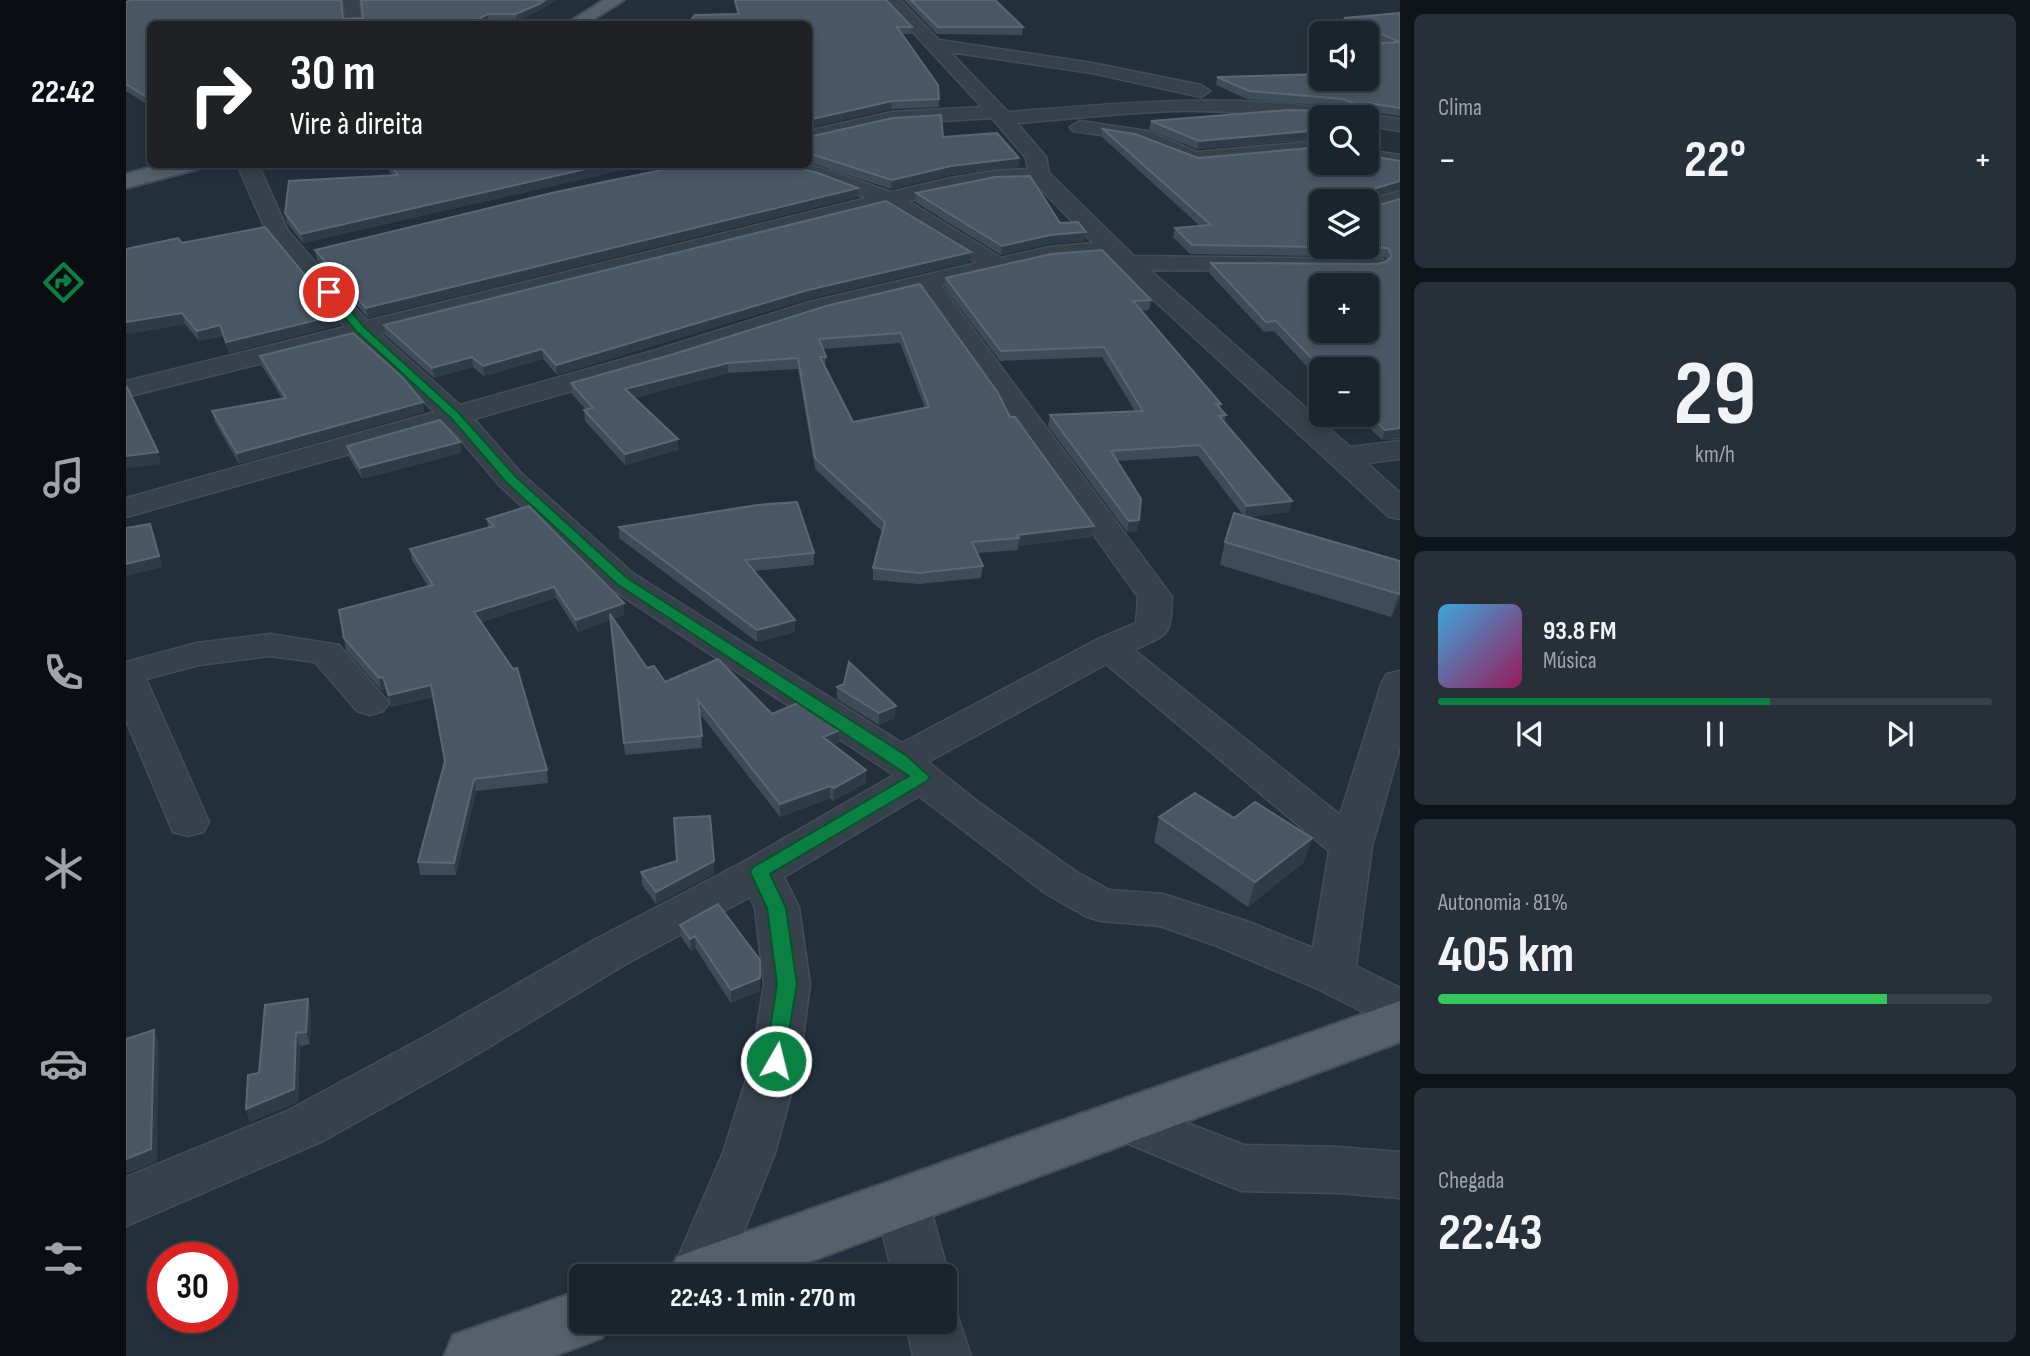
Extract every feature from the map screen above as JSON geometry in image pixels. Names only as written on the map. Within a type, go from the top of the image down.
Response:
[{"type":"main road","points":[[580,21],[616,0]]},
{"type":"main road","points":[[126,181],[175,168]]},
{"type":"main road","points":[[732,1264],[1400,1021]]},
{"type":"main road","points":[[474,1356],[569,1322]]},
{"type":"street","points":[[351,0],[354,21]]},
{"type":"street","points":[[891,0],[1036,157],[1039,175],[1119,256],[1400,510]]},
{"type":"street","points":[[935,45],[1145,78],[1197,90],[1245,106]]},
{"type":"street","points":[[812,136],[892,118],[1045,115],[1173,105],[1245,106],[1309,112]]},
{"type":"street","points":[[1045,115],[1084,128],[1142,136],[1180,154],[1196,158],[1309,149]]},
{"type":"street","points":[[1379,122],[1400,125]]},
{"type":"street","points":[[1379,144],[1400,143]]},
{"type":"street","points":[[1379,158],[1400,161]]},
{"type":"street","points":[[249,168],[278,233],[311,251],[360,329],[455,415],[511,480],[622,581],[911,768],[964,812],[1060,882],[1101,905],[1163,910],[1233,934],[1332,975],[1400,1009]]},
{"type":"street","points":[[793,168],[826,176],[891,200],[996,265]]},
{"type":"street","points":[[126,389],[360,329],[972,180],[1039,175]]},
{"type":"street","points":[[1379,204],[1400,198]]},
{"type":"street","points":[[126,508],[666,356],[818,307],[1049,254],[1384,271],[1371,259]]},
{"type":"street","points":[[126,1202],[305,1126],[447,1048],[610,952],[760,872],[911,768],[1109,648],[1153,628],[1155,597],[926,282]]},
{"type":"street","points":[[1344,457],[1400,450]]},
{"type":"street","points":[[188,821],[126,674],[197,654],[270,645],[326,653],[370,703]]},
{"type":"street","points":[[1109,648],[1351,846]]},
{"type":"street","points":[[1332,975],[1351,846],[1400,682]]},
{"type":"street","points":[[703,1264],[749,1153],[776,1061],[787,984],[777,908],[760,872]]},
{"type":"street","points":[[1128,1121],[1242,1168],[1400,1175]]},
{"type":"street","points":[[902,1203],[918,1264]]},
{"type":"street","points":[[936,1334],[942,1356]]},
{"type":"building","points":[[341,0],[343,19],[363,18],[361,0],[545,0],[516,14],[488,14],[475,21],[147,21],[147,97],[126,84],[126,2]]},
{"type":"building","points":[[735,0],[886,0],[912,27],[897,27],[938,85],[939,99],[892,101],[812,119],[812,21],[690,21],[695,15],[739,14]]},
{"type":"building","points":[[911,0],[995,0],[1023,27],[938,27]]},
{"type":"building","points":[[1400,13],[1400,42],[1379,33],[1379,21],[1351,21],[1344,18]]},
{"type":"building","points":[[1400,42],[1400,108],[1369,103],[1358,105],[1343,99],[1249,91],[1217,77],[1309,74],[1309,91],[1379,91],[1379,43]]},
{"type":"building","points":[[1309,111],[1309,131],[1199,141],[1151,121]]},
{"type":"building","points":[[941,115],[943,137],[997,133],[1019,158],[951,166],[892,180],[812,154],[812,136],[893,118]]},
{"type":"building","points":[[1103,129],[1135,134],[1198,158],[1309,148],[1309,175],[1379,175],[1379,158],[1400,161],[1400,181],[1373,189],[1309,189],[1309,247],[1192,245],[1175,228],[1211,225]]},
{"type":"building","points":[[392,168],[590,168],[301,234],[285,213],[289,181],[398,175]]},
{"type":"building","points":[[671,168],[797,168],[858,188],[366,308],[315,250],[556,192]]},
{"type":"building","points":[[1030,176],[1060,223],[1078,222],[1086,232],[1050,235],[1002,246],[916,193],[995,177]]},
{"type":"building","points":[[1400,199],[1400,428],[1385,430],[1379,424],[1379,357],[1310,357],[1276,321],[1266,322],[1211,263],[1377,264],[1386,262],[1392,256],[1388,248],[1379,248],[1379,205]]},
{"type":"building","points":[[886,201],[971,252],[808,290],[556,365],[542,349],[483,366],[472,357],[432,368],[384,325]]},
{"type":"building","points":[[265,227],[338,315],[226,342],[220,325],[197,331],[182,313],[126,322],[126,249],[178,238],[182,243]]},
{"type":"building","points":[[1102,250],[1151,300],[1133,301],[1221,404],[1216,404],[1226,415],[1219,416],[1292,501],[1247,506],[1200,445],[1111,451],[1141,499],[1139,520],[1129,521],[1050,415],[1143,411],[1104,347],[1001,351],[946,278],[1051,254]]},
{"type":"building","points":[[920,284],[998,393],[1010,417],[1015,417],[1094,526],[1017,535],[1019,538],[972,542],[983,566],[919,573],[873,568],[885,522],[815,458],[798,358],[728,363],[625,389],[678,439],[625,454],[584,410],[593,408],[571,383],[826,306]],"holes":[[[901,333],[929,407],[853,422],[820,357],[826,357],[819,339]]]},
{"type":"building","points":[[353,333],[402,377],[423,402],[237,453],[212,411],[286,398],[260,356]]},
{"type":"building","points":[[127,387],[158,452],[126,456]]},
{"type":"building","points":[[440,420],[460,442],[360,468],[347,446]]},
{"type":"building","points":[[797,502],[814,553],[745,560],[795,620],[757,630],[619,527],[757,505]]},
{"type":"building","points":[[529,506],[624,603],[576,620],[554,587],[474,612],[513,669],[517,668],[547,770],[474,779],[454,863],[418,862],[445,761],[431,685],[389,695],[383,677],[379,678],[344,638],[339,610],[433,585],[410,549],[494,526],[487,519]]},
{"type":"building","points":[[1234,513],[1400,561],[1400,592],[1399,594],[1225,542]]},
{"type":"building","points":[[150,524],[159,556],[126,564],[126,528]]},
{"type":"building","points":[[610,614],[647,668],[654,666],[665,682],[718,659],[772,714],[798,703],[840,730],[823,737],[866,770],[834,788],[830,786],[780,804],[698,700],[702,736],[624,743]]},
{"type":"building","points":[[849,662],[896,706],[879,713],[837,687],[844,684]]},
{"type":"building","points":[[1195,793],[1234,818],[1255,802],[1312,838],[1255,882],[1159,817]]},
{"type":"building","points":[[710,816],[714,861],[656,892],[641,872],[677,861],[674,818]]},
{"type":"building","points":[[718,904],[760,960],[760,978],[731,990],[695,936],[690,939],[680,925]]},
{"type":"building","points":[[308,999],[306,1032],[296,1033],[294,1089],[246,1109],[248,1075],[259,1073],[265,1005]]},
{"type":"building","points":[[154,1030],[151,1149],[126,1159],[126,1039]]},
{"type":"route","points":[[329,292],[360,329],[455,415],[511,480],[622,581],[901,760],[921,777],[760,872],[777,908],[787,984],[776,1061]]}]
